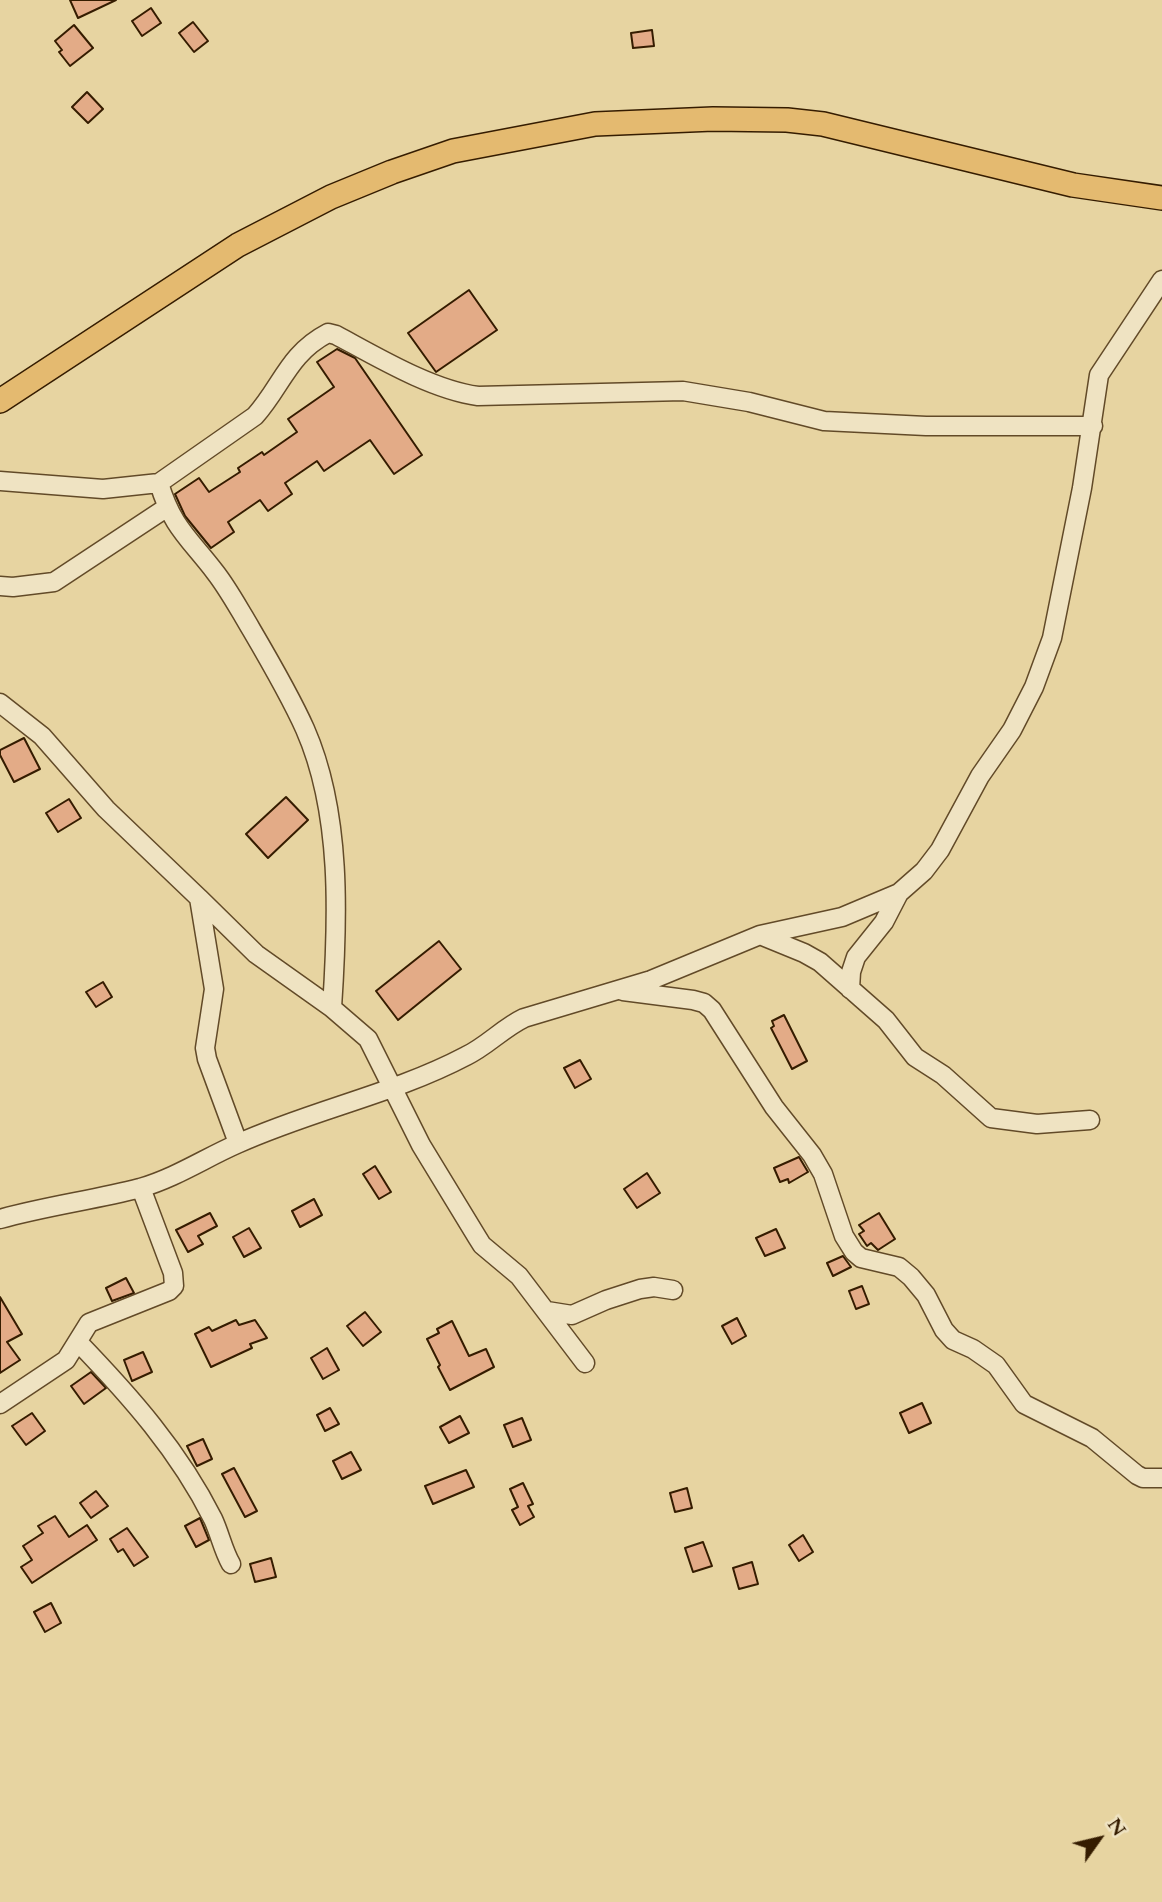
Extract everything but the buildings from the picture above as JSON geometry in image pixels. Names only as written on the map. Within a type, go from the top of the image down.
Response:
[{"type":"main road","points":[[0,401],[238,245],[331,197],[391,172],[453,151],[595,124],[713,119],[787,120],[823,124],[1073,185],[1162,198]]},
{"type":"street","points":[[0,1219],[40,1208],[141,1188],[182,1172],[238,1143],[391,1088],[466,1057],[510,1024],[524,1018],[663,975],[760,935],[842,917],[899,893],[924,871],[940,850],[980,776],[1013,730],[1034,687],[1052,638],[1093,426],[1099,375],[1162,280]]},
{"type":"street","points":[[0,481],[103,489],[159,483],[255,416],[290,363],[317,338],[328,333],[402,369],[463,394],[478,396],[683,391],[749,402],[824,421],[926,426],[1093,426]]},
{"type":"street","points":[[159,483],[166,508],[177,526],[216,573],[244,618],[305,730],[318,768],[331,828],[336,953],[332,1008]]},
{"type":"street","points":[[0,586],[54,582],[166,508]]},
{"type":"street","points":[[0,703],[42,736],[106,809],[256,954],[332,1008],[368,1039],[421,1144],[482,1245],[519,1276],[585,1363]]},
{"type":"street","points":[[850,989],[851,972],[856,957],[884,922],[899,893]]},
{"type":"street","points":[[199,898],[215,989],[205,1048],[238,1143]]},
{"type":"street","points":[[760,935],[812,957],[886,1020],[915,1058],[943,1076],[991,1118],[1037,1124],[1090,1120]]},
{"type":"street","points":[[618,990],[693,1000],[704,1003],[712,1010],[774,1107],[812,1155],[823,1174],[844,1236],[854,1252],[861,1258],[899,1267],[926,1295],[944,1330],[953,1340],[973,1349],[996,1366],[1024,1404],[1092,1438],[1143,1478],[1162,1478]]},
{"type":"street","points":[[0,1404],[66,1360],[89,1323],[169,1291],[174,1286],[173,1273],[141,1188]]},
{"type":"street","points":[[547,1311],[572,1315],[640,1289],[654,1287],[673,1290]]},
{"type":"street","points":[[78,1342],[120,1385],[170,1447],[214,1521],[231,1564]]}]
